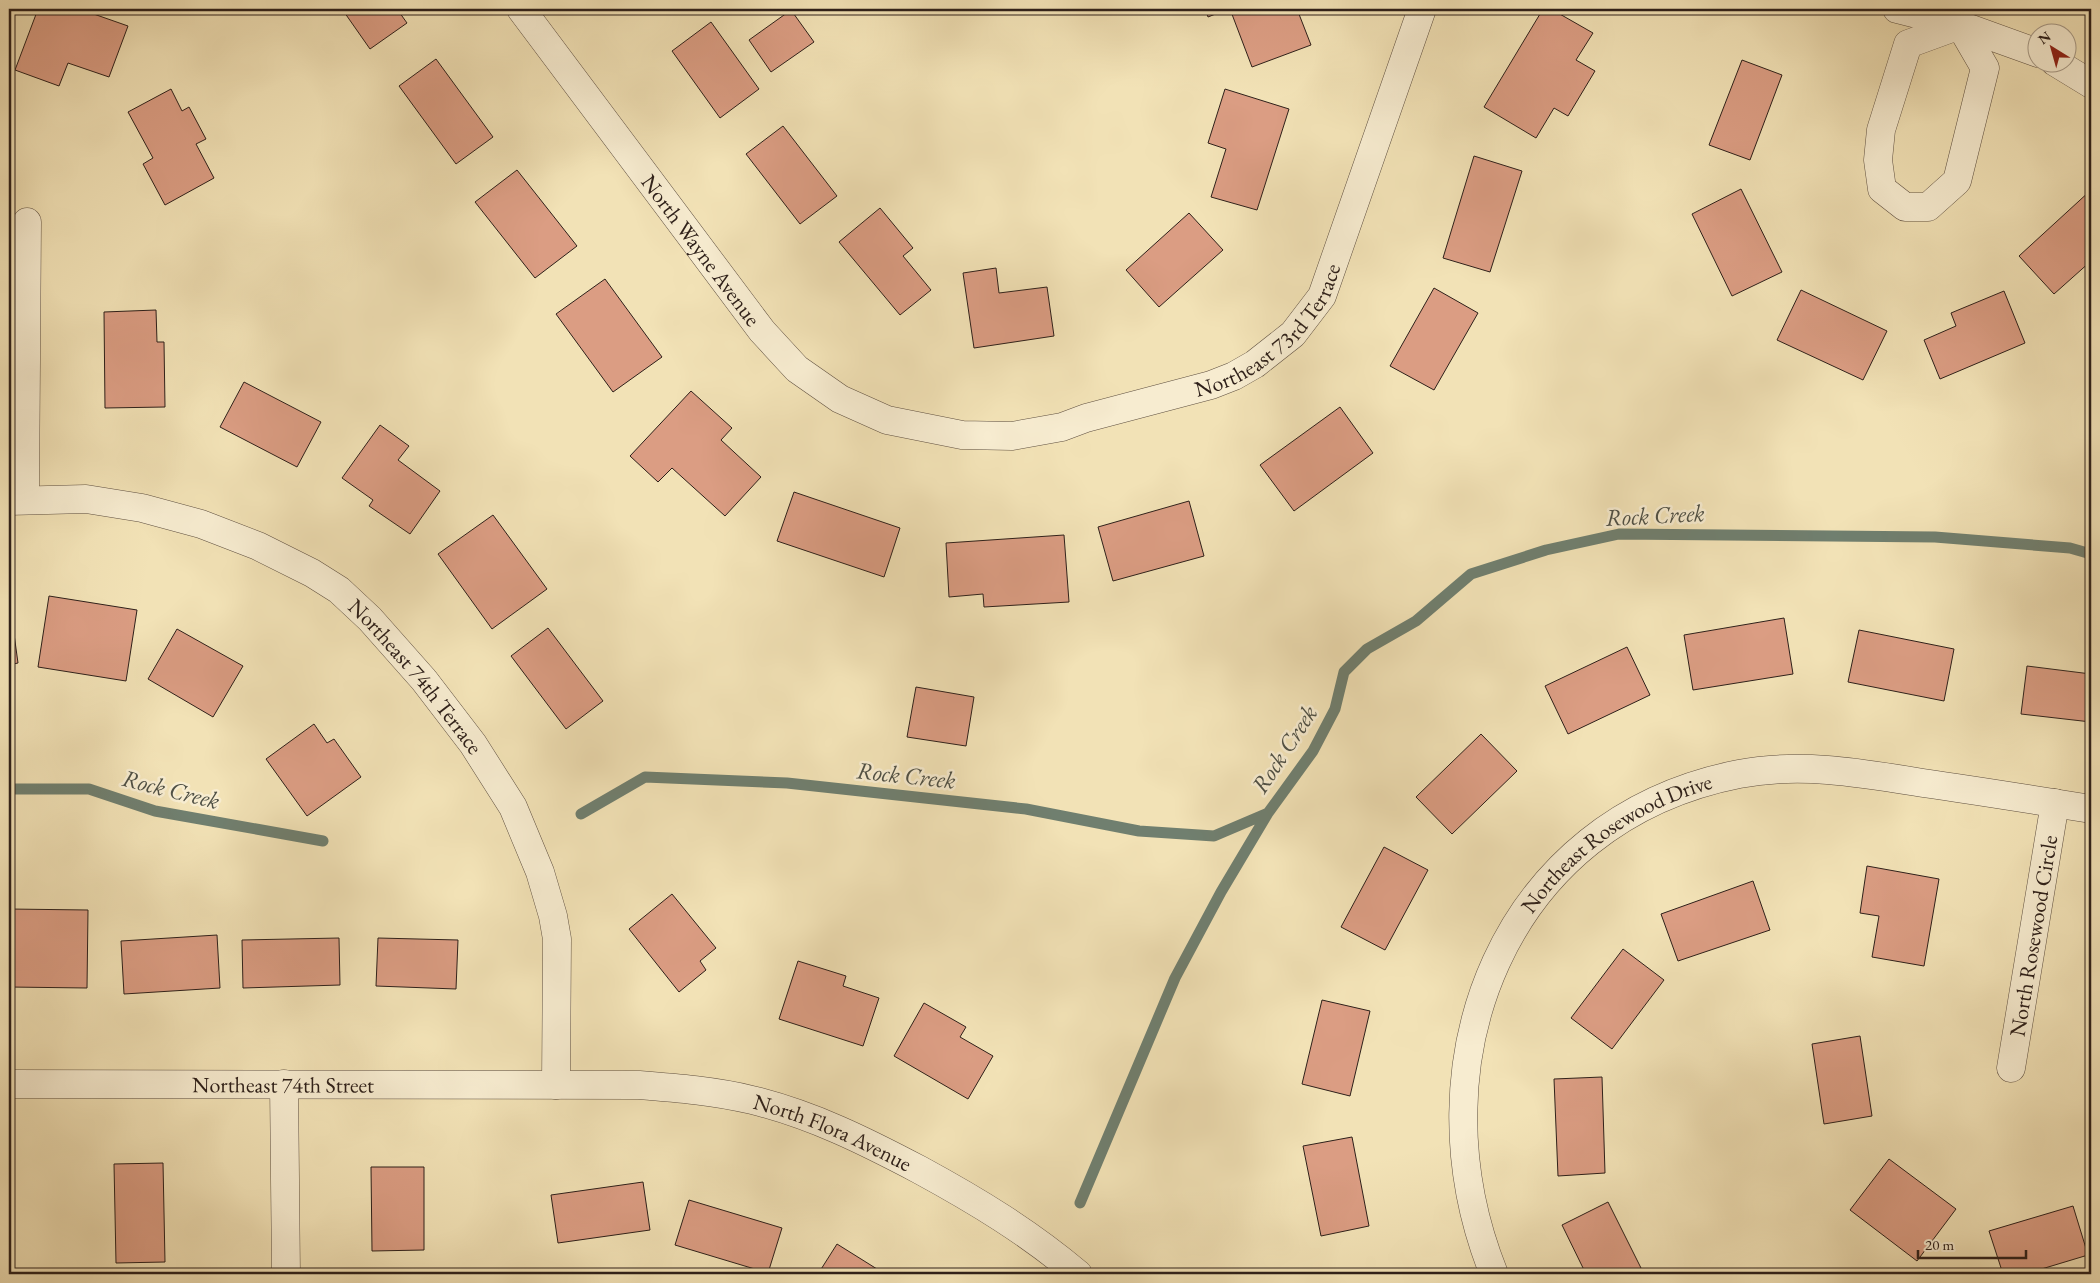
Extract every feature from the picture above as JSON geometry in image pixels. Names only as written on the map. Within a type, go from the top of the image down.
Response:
[{"type":"street","name":"North Wayne Avenue","points":[[521,9],[762,331],[797,369],[840,399],[888,420],[932,430]]},
{"type":"street","name":"Northeast 73rd Terrace","points":[[932,430],[962,435],[1012,436],[1062,427],[1086,418],[1211,385],[1234,376],[1255,364],[1292,334],[1322,296],[1422,9]]},
{"type":"street","points":[[1897,9],[1962,17],[2028,48]]},
{"type":"street","points":[[1962,17],[1985,68],[1957,181],[1928,207],[1905,207],[1882,189],[1878,160],[1881,130],[1908,44],[1962,17]]},
{"type":"street","points":[[2071,72],[2091,84]]},
{"type":"street","name":"Northeast 74th Terrace","points":[[27,222],[17,500],[86,499],[142,508],[201,524],[258,546],[312,573],[338,590],[370,620],[424,680],[472,744],[513,807],[540,872],[553,916],[557,939],[556,1085]]},
{"type":"street","name":"Northeast Rosewood Drive","points":[[1494,1274],[1485,1252],[1472,1201],[1465,1149],[1463,1098],[1468,1049],[1480,1002],[1504,944],[1536,895],[1552,875],[1597,834],[1648,804],[1693,786],[1740,774],[1789,768],[1837,770],[2091,809]]},
{"type":"street","name":"North Rosewood Circle","points":[[2011,1068],[2055,803]]},
{"type":"street","name":"Northeast 74th Street","points":[[9,1084],[556,1085]]},
{"type":"street","points":[[284,1084],[286,1274]]},
{"type":"street","name":"North Flora Avenue","points":[[556,1085],[639,1085],[696,1089],[751,1100],[806,1115],[858,1137],[979,1202],[1018,1227],[1078,1274]]},
{"type":"building","points":[[38,9],[89,9],[88,12],[128,26],[109,77],[68,63],[59,86],[15,70]]},
{"type":"building","points":[[342,9],[397,9],[407,23],[370,49]]},
{"type":"building","points":[[638,9],[650,9],[642,14]]},
{"type":"building","points":[[1205,9],[1228,9],[1208,17]]},
{"type":"building","points":[[1230,9],[1297,9],[1311,45],[1252,67]]},
{"type":"building","points":[[1543,9],[1551,9],[1593,33],[1576,60],[1595,71],[1568,116],[1554,108],[1536,138],[1484,107]]},
{"type":"building","points":[[791,10],[814,42],[771,72],[749,40]]},
{"type":"building","points":[[711,22],[759,89],[720,118],[672,51]]},
{"type":"building","points":[[436,59],[493,137],[456,164],[399,86]]},
{"type":"building","points":[[1742,60],[1782,75],[1750,160],[1709,145]]},
{"type":"building","points":[[171,89],[182,111],[189,107],[206,139],[196,144],[214,178],[165,205],[143,164],[153,158],[128,112]]},
{"type":"building","points":[[1225,89],[1289,109],[1257,210],[1211,197],[1226,149],[1208,143]]},
{"type":"building","points":[[783,126],[837,196],[800,224],[746,154]]},
{"type":"building","points":[[1474,156],[1522,171],[1490,272],[1443,258]]},
{"type":"building","points":[[517,170],[577,246],[535,278],[475,202]]},
{"type":"building","points":[[1741,189],[1782,272],[1732,296],[1692,214]]},
{"type":"building","points":[[2091,190],[2091,261],[2054,294],[2019,256]]},
{"type":"building","points":[[880,208],[913,248],[903,256],[931,290],[900,315],[839,242]]},
{"type":"building","points":[[1189,213],[1223,250],[1159,307],[1126,270]]},
{"type":"building","points":[[996,268],[999,293],[1047,287],[1054,336],[974,348],[963,273]]},
{"type":"building","points":[[605,279],[662,357],[613,392],[556,314]]},
{"type":"building","points":[[1434,288],[1478,313],[1434,390],[1390,366]]},
{"type":"building","points":[[1801,290],[1887,331],[1863,380],[1777,340]]},
{"type":"building","points":[[2004,291],[2025,343],[1940,379],[1924,340],[1956,326],[1951,313]]},
{"type":"building","points":[[156,310],[157,342],[164,342],[165,407],[105,408],[104,312]]},
{"type":"building","points":[[244,382],[321,422],[297,467],[220,427]]},
{"type":"building","points":[[691,391],[732,428],[721,440],[761,477],[725,516],[672,468],[658,482],[630,456]]},
{"type":"building","points":[[1340,407],[1373,453],[1294,511],[1260,465]]},
{"type":"building","points":[[380,425],[409,446],[398,460],[440,491],[410,534],[369,506],[373,500],[342,478]]},
{"type":"building","points":[[794,492],[900,528],[884,577],[777,541]]},
{"type":"building","points":[[1189,501],[1204,556],[1113,581],[1098,527]]},
{"type":"building","points":[[493,515],[547,589],[492,629],[438,554]]},
{"type":"building","points":[[1064,535],[1069,602],[984,607],[983,594],[949,597],[946,543]]},
{"type":"building","points":[[49,596],[137,610],[126,681],[38,667]]},
{"type":"building","points":[[9,598],[18,663],[9,665]]},
{"type":"building","points":[[1784,618],[1793,674],[1693,690],[1684,635]]},
{"type":"building","points":[[548,628],[603,701],[566,729],[511,656]]},
{"type":"building","points":[[177,629],[243,666],[213,717],[148,679]]},
{"type":"building","points":[[1859,630],[1954,649],[1944,701],[1848,682]]},
{"type":"building","points":[[1627,647],[1650,695],[1568,734],[1545,686]]},
{"type":"building","points":[[2027,666],[2091,674],[2091,722],[2021,714]]},
{"type":"building","points":[[916,687],[974,697],[966,746],[907,737]]},
{"type":"building","points":[[314,724],[327,743],[334,739],[361,777],[307,816],[266,759]]},
{"type":"building","points":[[1481,734],[1517,771],[1452,834],[1416,797]]},
{"type":"building","points":[[1384,847],[1428,870],[1385,950],[1341,927]]},
{"type":"building","points":[[1867,866],[1939,879],[1924,966],[1872,957],[1879,916],[1860,913]]},
{"type":"building","points":[[1753,881],[1770,930],[1678,961],[1661,914]]},
{"type":"building","points":[[672,894],[716,948],[700,961],[706,970],[679,992],[629,929]]},
{"type":"building","points":[[9,909],[88,910],[87,988],[9,987]]},
{"type":"building","points":[[217,935],[220,988],[124,994],[121,941]]},
{"type":"building","points":[[339,938],[340,985],[243,988],[242,940]]},
{"type":"building","points":[[378,938],[458,940],[456,989],[376,986]]},
{"type":"building","points":[[1623,949],[1664,980],[1612,1049],[1571,1018]]},
{"type":"building","points":[[798,961],[846,976],[843,986],[879,998],[863,1046],[779,1019]]},
{"type":"building","points":[[1322,1000],[1370,1011],[1350,1096],[1302,1084]]},
{"type":"building","points":[[924,1003],[966,1027],[960,1037],[993,1056],[968,1099],[894,1056]]},
{"type":"building","points":[[1860,1036],[1872,1116],[1824,1124],[1812,1044]]},
{"type":"building","points":[[1602,1077],[1605,1173],[1558,1176],[1554,1079]]},
{"type":"building","points":[[1352,1137],[1369,1226],[1321,1236],[1303,1146]]},
{"type":"building","points":[[1889,1159],[1956,1209],[1917,1261],[1850,1210]]},
{"type":"building","points":[[163,1163],[165,1262],[116,1263],[114,1164]]},
{"type":"building","points":[[371,1167],[424,1167],[424,1250],[372,1251]]},
{"type":"building","points":[[643,1182],[650,1230],[558,1243],[551,1195]]},
{"type":"building","points":[[689,1200],[782,1228],[768,1273],[675,1245]]},
{"type":"building","points":[[1608,1202],[1644,1274],[1586,1274],[1562,1225]]},
{"type":"building","points":[[2073,1206],[2088,1255],[2025,1274],[2003,1274],[1989,1231]]},
{"type":"building","points":[[837,1244],[885,1274],[818,1274]]},
{"type":"waterway","name":"Rock Creek","points":[[581,814],[645,777],[787,783],[1026,809],[1139,831],[1214,836],[1268,813],[1313,751],[1335,709],[1344,672],[1367,649],[1416,621],[1471,574],[1546,550],[1619,534],[1935,537],[2070,548],[2091,554]]},
{"type":"waterway","name":"Rock Creek","points":[[9,789],[89,789],[155,811],[323,841]]},
{"type":"waterway","points":[[1080,1203],[1175,978],[1221,892],[1268,813]]}]
